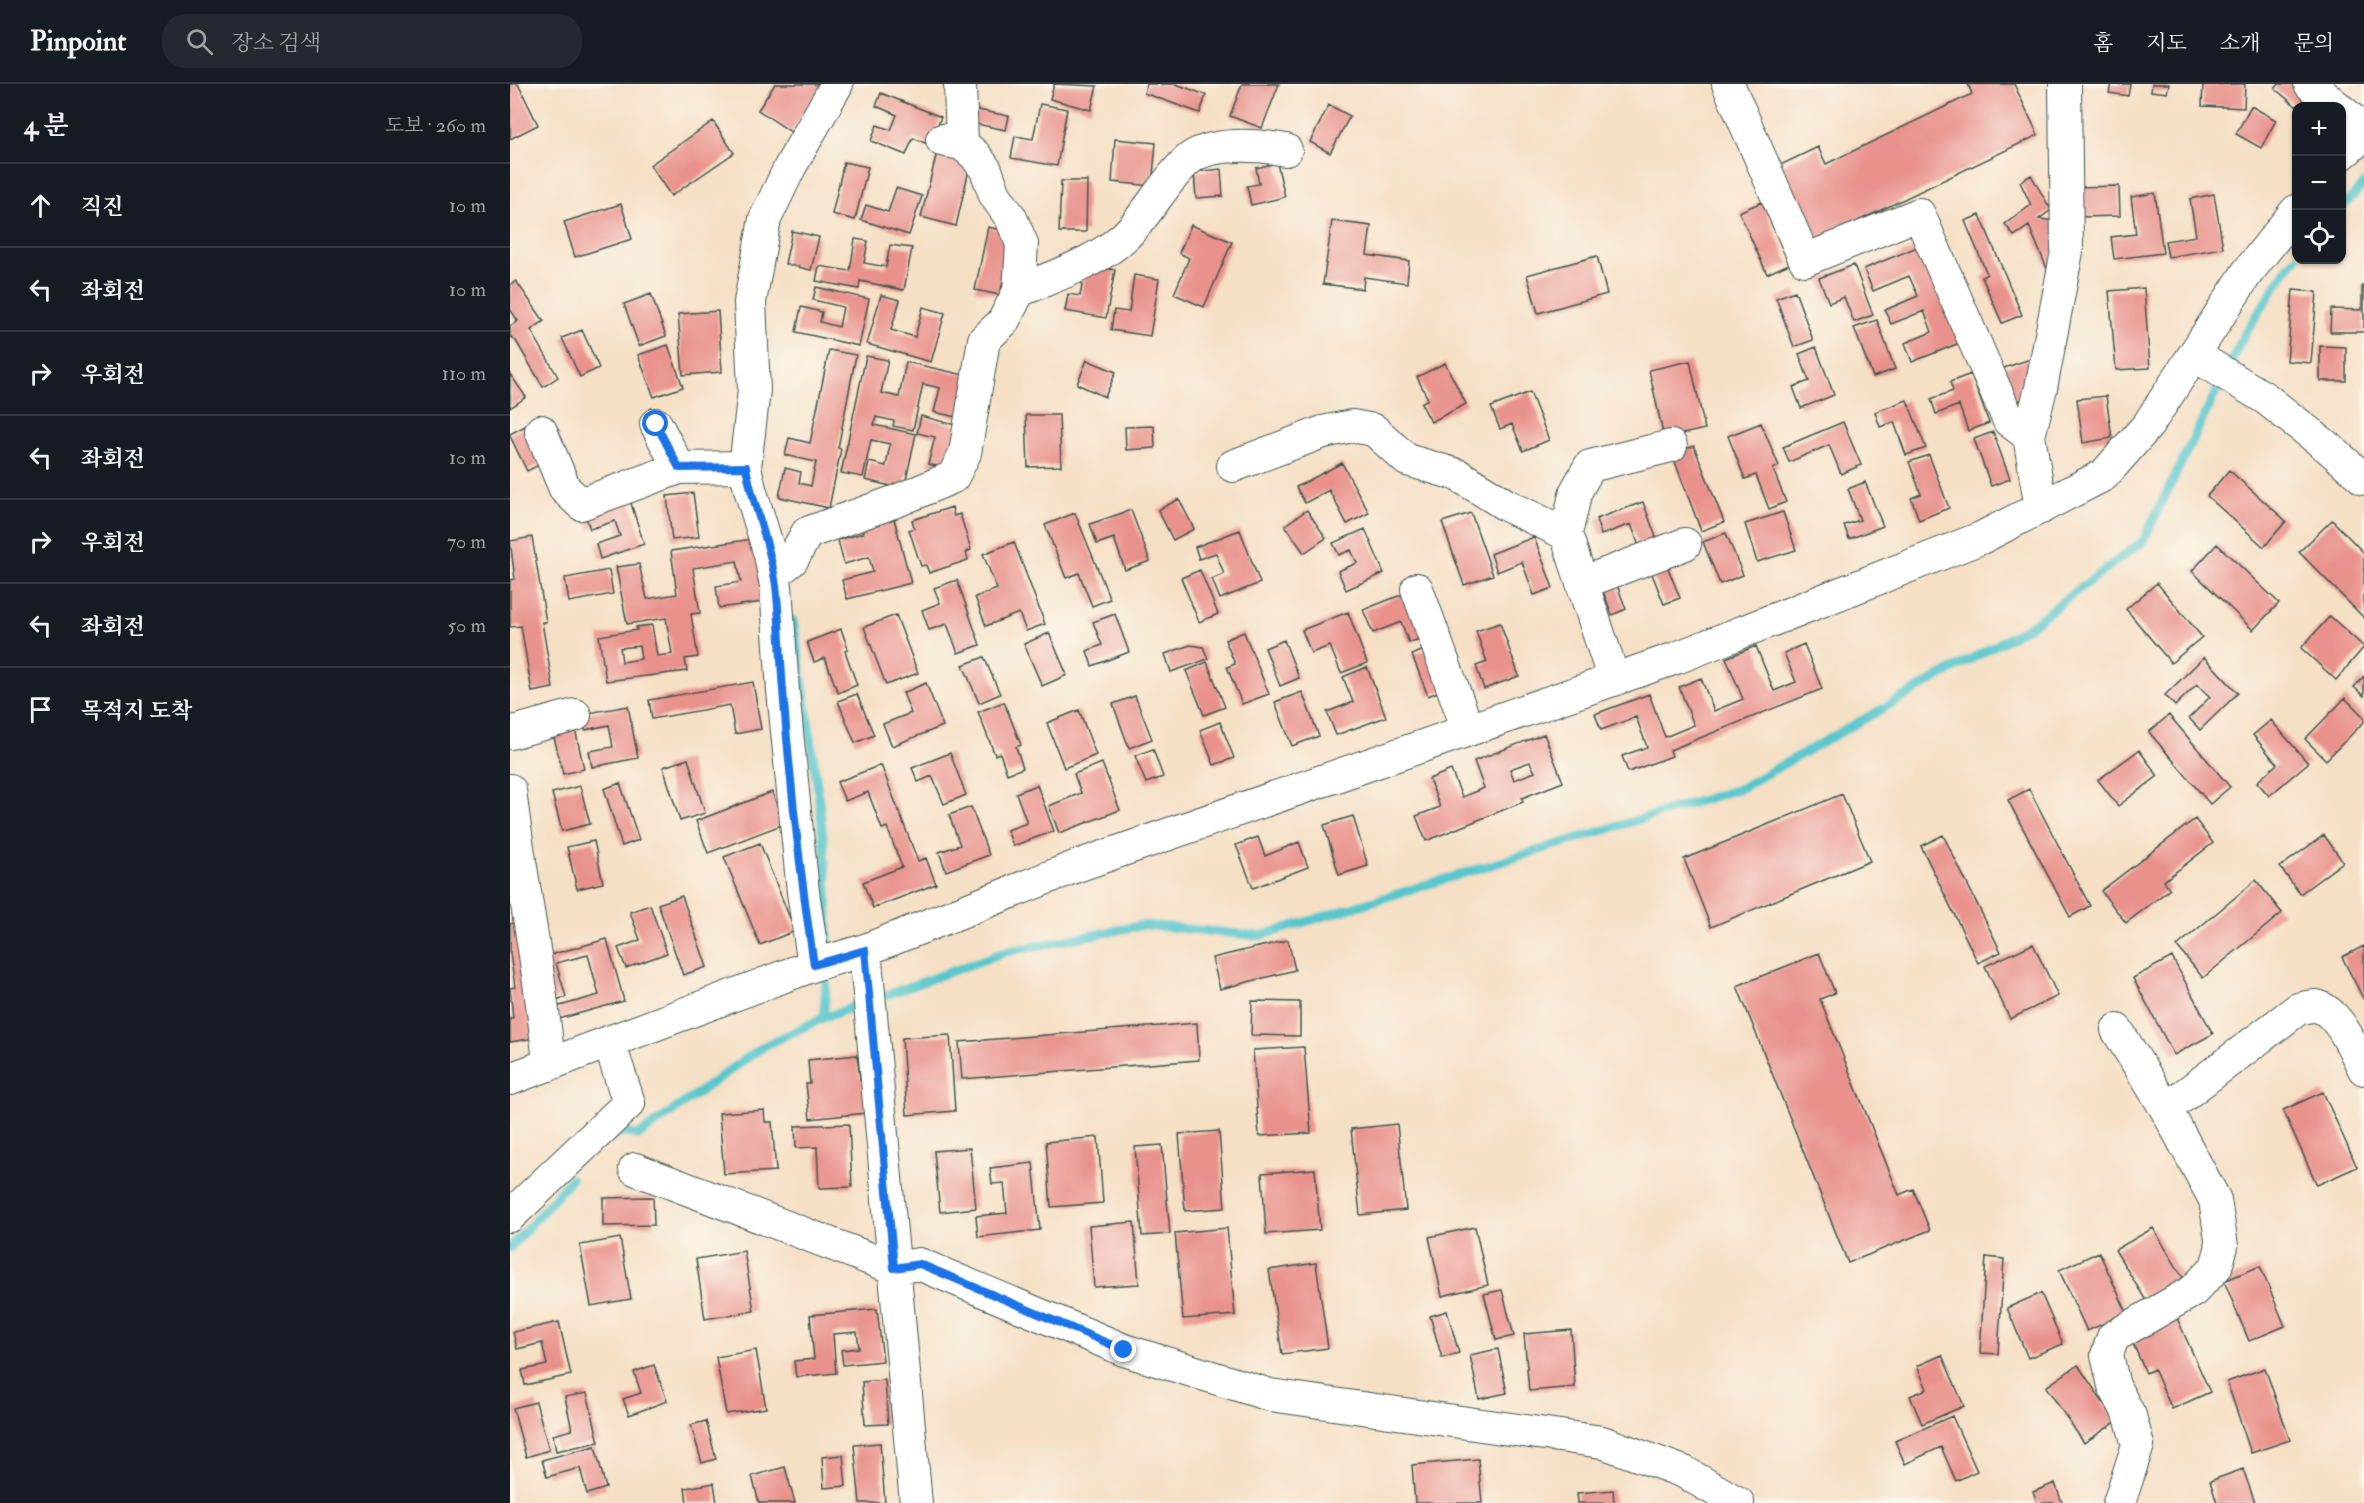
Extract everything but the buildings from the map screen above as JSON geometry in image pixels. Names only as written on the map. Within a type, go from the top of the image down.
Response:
[{"type":"street","points":[[822,963],[803,892],[782,567],[760,519],[750,489],[746,467],[754,390],[750,302],[765,219],[790,166],[837,84]]},
{"type":"street","points":[[782,567],[807,533],[899,500],[953,477],[965,453],[984,340],[1003,322],[1019,291],[1022,244],[1011,218],[995,195],[986,170],[975,155],[952,142],[960,84]]},
{"type":"street","points":[[1728,84],[1804,260],[1919,214],[2009,421],[2029,436]]},
{"type":"street","points":[[2041,508],[2029,436],[2041,388],[2067,251],[2065,84]]},
{"type":"street","points":[[2310,84],[2331,102]]},
{"type":"street","points":[[2346,114],[2364,130]]},
{"type":"street","points":[[2346,151],[2364,135]]},
{"type":"street","points":[[1019,291],[1095,258],[1124,237],[1189,159],[1211,150],[1255,145],[1286,150]]},
{"type":"street","points":[[510,1079],[822,963],[866,965],[1077,866],[1676,658],[1981,538],[2104,475],[2148,425],[2200,359],[2247,273],[2292,216]]},
{"type":"street","points":[[2200,359],[2265,398],[2330,449],[2364,480]]},
{"type":"street","points":[[656,424],[679,468]]},
{"type":"street","points":[[1233,466],[1323,432],[1352,426],[1374,430],[1407,460],[1458,475],[1506,505],[1566,534]]},
{"type":"street","points":[[540,431],[565,489],[581,504],[679,468],[746,467]]},
{"type":"street","points":[[1614,680],[1566,534],[1576,491],[1590,466],[1671,446]]},
{"type":"street","points":[[1582,583],[1685,544]]},
{"type":"street","points":[[1417,589],[1468,730]]},
{"type":"street","points":[[510,733],[575,715]]},
{"type":"street","points":[[510,790],[517,849],[546,1022],[549,1065]]},
{"type":"street","points":[[866,965],[916,1503]]},
{"type":"street","points":[[2166,1109],[2298,1009],[2315,1006],[2331,1014],[2347,1035],[2364,1069]]},
{"type":"street","points":[[2117,1030],[2166,1109],[2215,1200],[2222,1246],[2216,1267],[2193,1291],[2113,1337],[2107,1355],[2114,1386],[2130,1416],[2138,1444],[2119,1503]]},
{"type":"street","points":[[510,1216],[629,1103],[609,1042]]},
{"type":"street","points":[[635,1169],[894,1268],[920,1264],[1124,1350],[1270,1395],[1602,1442],[1684,1472],[1738,1503]]},
{"type":"waterway","points":[[2346,204],[2364,184]]},
{"type":"waterway","points":[[612,1138],[618,1132],[639,1135],[764,1046],[823,1018],[1005,952],[1144,925],[1260,936],[1741,788],[2030,626],[2143,541],[2245,333],[2292,262]]},
{"type":"waterway","points":[[793,620],[815,769],[826,869],[828,919],[823,1018]]},
{"type":"waterway","points":[[510,1248],[571,1179]]},
{"type":"route","points":[[656,424],[679,468],[746,467],[776,586],[783,691],[803,892],[814,965],[865,950],[894,1268],[920,1264],[1124,1350]]}]
